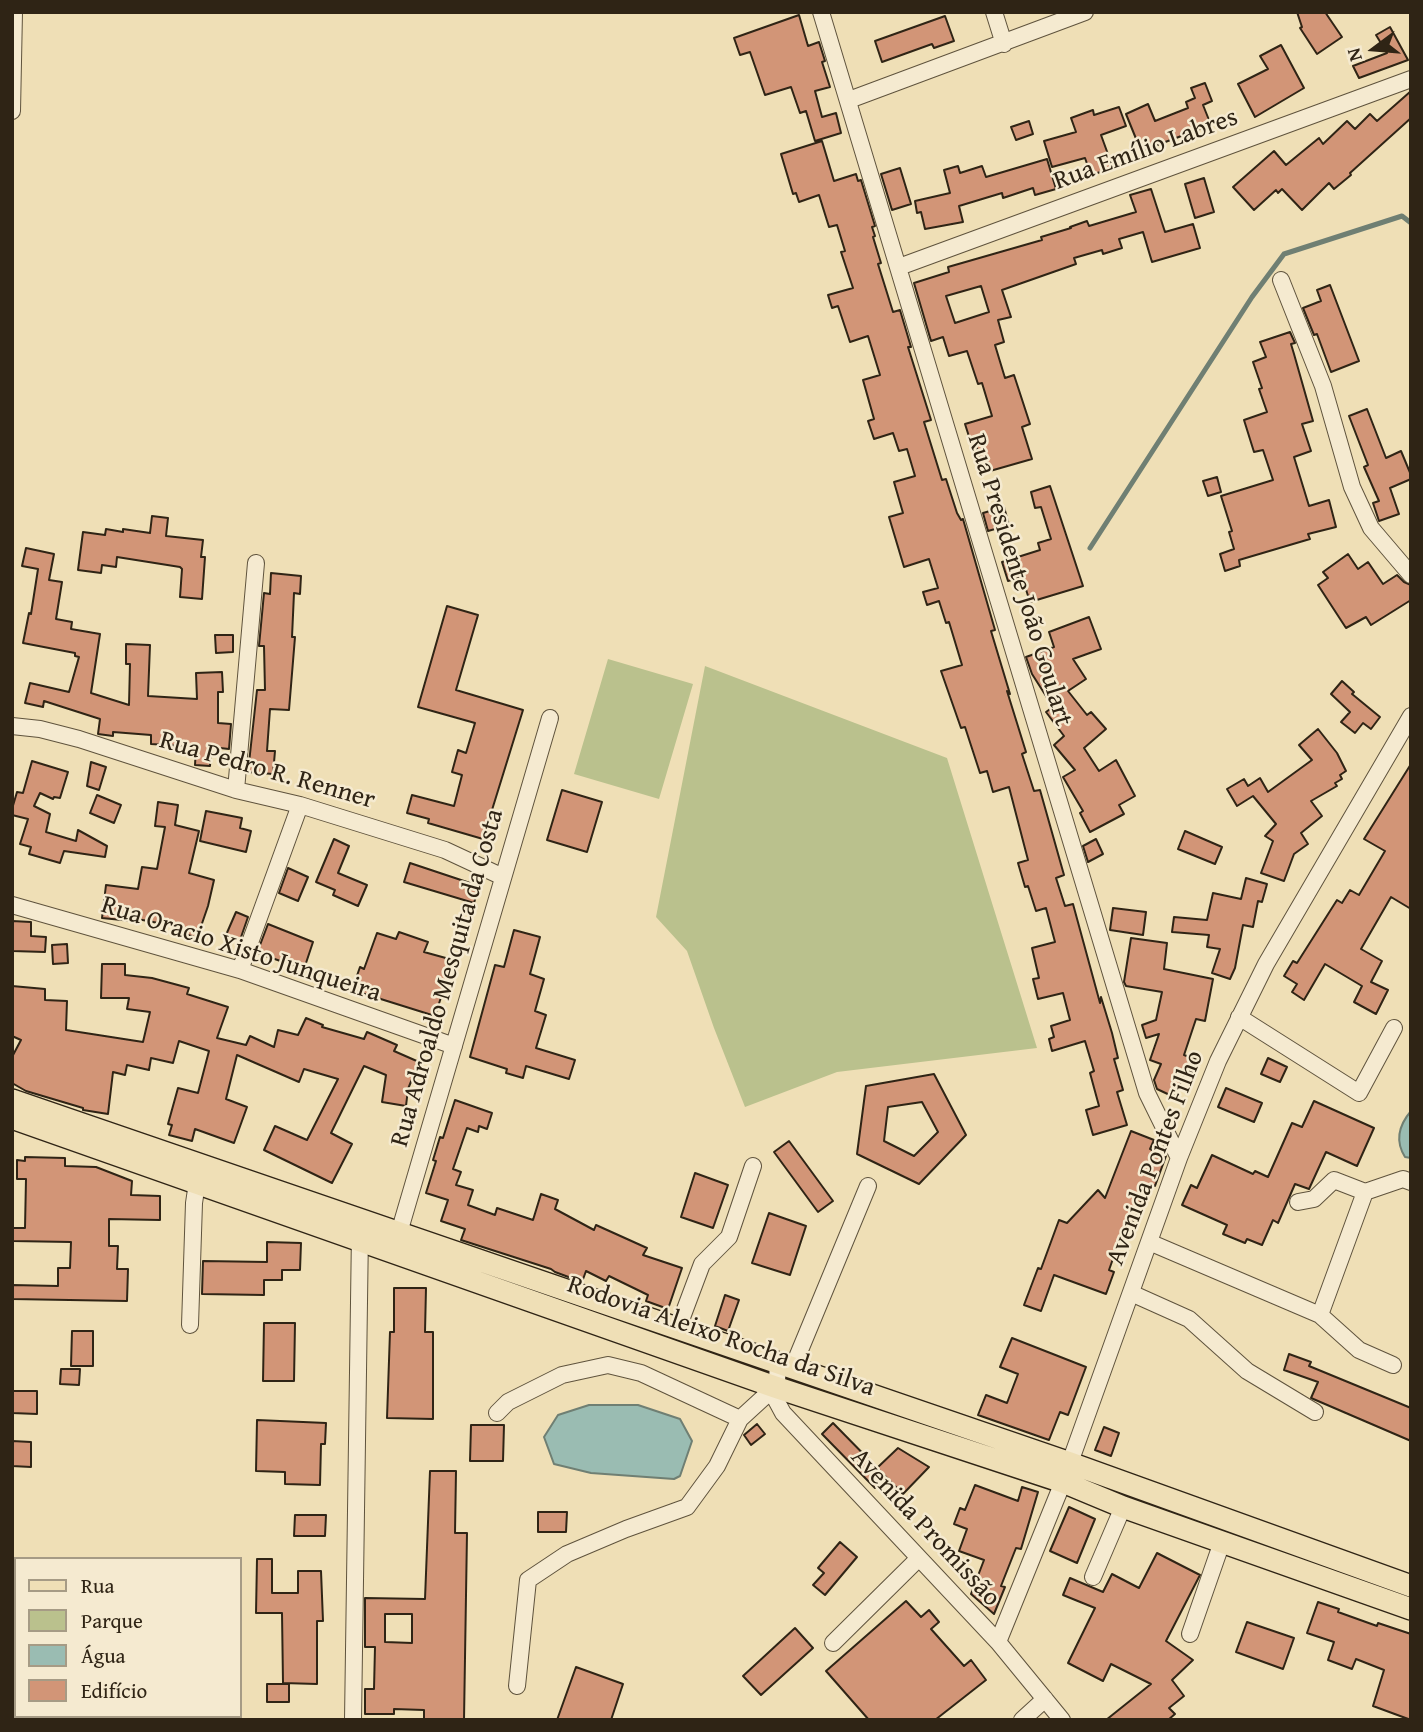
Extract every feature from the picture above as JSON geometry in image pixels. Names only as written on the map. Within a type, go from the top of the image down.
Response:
[{"type":"main road","name":"Rodovia Aleixo Rocha da Silva","points":[[12,1100],[775,1387],[1066,1473],[1411,1586]]},
{"type":"main road","name":"Rodovia Aleixo Rocha da Silva","points":[[12,1118],[197,1183],[360,1230]]},
{"type":"main road","name":"Rodovia Aleixo Rocha da Silva","points":[[396,1243],[678,1328],[785,1365],[1066,1473],[1123,1507],[1411,1609]]},
{"type":"street","points":[[12,111],[14,12]]},
{"type":"street","name":"Rua Presidente João Goulart","points":[[821,12],[1147,1093],[1179,1158]]},
{"type":"street","points":[[994,12],[1004,44]]},
{"type":"street","points":[[849,100],[1085,12]]},
{"type":"street","name":"Rua Emílio Labres","points":[[899,267],[1411,79]]},
{"type":"street","points":[[1281,280],[1323,386],[1352,487],[1371,528],[1411,575]]},
{"type":"street","points":[[236,790],[256,563]]},
{"type":"street","name":"Avenida Pontes Filho","points":[[999,1642],[1066,1473],[1179,1158],[1218,1061],[1266,964],[1411,716]]},
{"type":"street","name":"Rua Adroaldo Mesquita da Costa","points":[[396,1243],[550,718]]},
{"type":"street","name":"Rua Pedro R. Renner","points":[[12,726],[79,738],[236,790],[300,805],[445,850],[503,877]]},
{"type":"street","points":[[240,970],[300,805]]},
{"type":"street","name":"Rua Oracio Xisto Junqueira","points":[[12,905],[240,970],[454,1046]]},
{"type":"street","points":[[1239,1017],[1359,1093],[1394,1028]]},
{"type":"street","points":[[678,1328],[702,1264],[729,1237],[752,1166]]},
{"type":"street","points":[[1298,1202],[1314,1199],[1334,1180],[1365,1192],[1403,1179],[1411,1182]]},
{"type":"street","points":[[190,1325],[197,1183]]},
{"type":"street","name":"Avenida Promissão","points":[[868,1186],[775,1387],[776,1400],[783,1413],[999,1642],[1062,1720]]},
{"type":"street","points":[[1320,1315],[1365,1192]]},
{"type":"street","points":[[353,1720],[360,1230]]},
{"type":"street","points":[[1149,1242],[1320,1315],[1359,1350],[1393,1365]]},
{"type":"street","points":[[1131,1293],[1189,1319],[1247,1371],[1315,1412]]},
{"type":"street","points":[[497,1413],[508,1402],[562,1375],[608,1365],[641,1373],[740,1419]]},
{"type":"street","points":[[517,1686],[528,1580],[567,1554],[687,1507],[717,1465],[740,1419],[775,1387]]},
{"type":"street","points":[[1093,1577],[1123,1507]]},
{"type":"street","points":[[1190,1634],[1222,1542]]},
{"type":"street","points":[[833,1643],[919,1558]]},
{"type":"street","points":[[1022,1720],[1045,1699]]},
{"type":"green space","points":[[608,659],[693,684],[659,799],[574,774]]},
{"type":"green space","points":[[705,666],[947,758],[1037,1048],[837,1072],[745,1107],[687,951],[656,917]]},
{"type":"water","points":[[1411,1111],[1411,1158],[1405,1157],[1399,1139],[1401,1127]]},
{"type":"water","points":[[589,1405],[638,1405],[680,1419],[692,1441],[680,1476],[674,1479],[591,1473],[554,1464],[544,1437],[558,1415]]},
{"type":"building","points":[[1297,12],[1325,12],[1342,37],[1317,54],[1300,28],[1302,27]]},
{"type":"building","points":[[799,15],[808,46],[819,42],[825,61],[822,62],[830,87],[815,91],[822,117],[836,113],[841,133],[815,141],[806,111],[800,113],[791,87],[765,95],[750,52],[740,55],[734,38]]},
{"type":"building","points":[[945,16],[954,41],[934,48],[932,44],[882,62],[875,41]]},
{"type":"building","points":[[1390,27],[1408,60],[1359,78],[1353,66],[1387,53],[1376,35]]},
{"type":"building","points":[[1281,45],[1304,88],[1255,117],[1238,84],[1268,69],[1260,56]]},
{"type":"building","points":[[1205,83],[1212,101],[1203,105],[1211,125],[1141,151],[1126,114],[1148,104],[1155,121],[1188,108],[1186,102],[1195,98],[1191,88]]},
{"type":"building","points":[[1411,91],[1411,118],[1350,173],[1351,175],[1334,189],[1329,183],[1302,210],[1282,189],[1278,193],[1276,190],[1254,210],[1233,187],[1274,151],[1286,165],[1319,138],[1323,144],[1347,121],[1355,129],[1370,114],[1377,121]]},
{"type":"building","points":[[1119,107],[1126,126],[1101,135],[1113,168],[1091,175],[1085,158],[1052,167],[1044,141],[1076,132],[1071,118],[1093,110],[1094,115]]},
{"type":"building","points":[[1029,121],[1033,134],[1016,140],[1011,127]]},
{"type":"building","points":[[822,141],[834,181],[856,174],[858,181],[861,180],[875,226],[872,227],[873,237],[881,263],[878,264],[893,312],[900,310],[911,347],[908,347],[931,420],[924,422],[942,480],[946,479],[957,513],[961,520],[963,519],[995,630],[991,631],[1010,694],[1007,691],[1026,752],[1022,754],[1034,791],[1040,790],[1064,875],[1056,878],[1065,906],[1073,904],[1100,1003],[1101,997],[1112,1033],[1118,1058],[1114,1059],[1123,1090],[1117,1092],[1127,1125],[1093,1135],[1086,1110],[1099,1106],[1090,1073],[1094,1071],[1085,1041],[1052,1051],[1049,1039],[1054,1037],[1051,1026],[1070,1020],[1063,993],[1038,999],[1033,979],[1039,978],[1032,948],[1055,942],[1046,908],[1036,911],[1028,886],[1025,887],[1018,863],[1028,860],[1009,787],[993,792],[987,771],[980,773],[965,727],[961,728],[941,671],[962,665],[949,622],[946,623],[939,601],[927,605],[923,592],[938,588],[929,559],[904,567],[889,517],[903,513],[894,482],[915,476],[907,449],[899,451],[893,433],[874,439],[868,421],[874,419],[863,380],[880,375],[868,336],[850,342],[838,306],[832,308],[828,295],[853,288],[841,252],[845,251],[837,225],[829,227],[819,195],[799,202],[796,193],[793,194],[781,154]]},
{"type":"building","points":[[1047,159],[1056,189],[1035,195],[1033,188],[1003,198],[1002,193],[959,206],[963,222],[925,229],[921,212],[917,213],[915,201],[950,193],[944,170],[958,166],[960,173],[982,166],[986,177]]},
{"type":"building","points":[[900,168],[911,204],[892,210],[881,174]]},
{"type":"building","points":[[1204,178],[1214,212],[1195,218],[1185,184]]},
{"type":"building","points":[[1151,189],[1165,232],[1193,224],[1200,248],[1152,262],[1143,232],[1119,239],[1122,248],[1103,254],[1102,250],[1074,258],[1076,264],[1002,290],[1011,317],[998,320],[1004,342],[995,345],[1005,378],[1014,375],[1030,424],[1022,427],[1032,459],[990,471],[987,462],[982,464],[977,448],[973,449],[965,424],[992,416],[982,383],[978,384],[967,351],[949,356],[943,337],[931,341],[914,283],[949,272],[948,267],[1042,240],[1041,237],[1087,221],[1089,226],[1136,212],[1130,195]],"holes":[[[981,286],[989,312],[955,323],[946,296]]]},
{"type":"building","points":[[1330,285],[1359,361],[1331,372],[1317,334],[1314,335],[1303,308],[1321,301],[1317,290]]},
{"type":"building","points":[[1290,332],[1313,421],[1302,424],[1311,451],[1294,457],[1309,506],[1329,500],[1336,527],[1308,534],[1310,539],[1239,560],[1240,566],[1225,571],[1220,554],[1234,549],[1229,532],[1232,531],[1221,496],[1273,480],[1263,450],[1254,452],[1244,420],[1267,412],[1253,362],[1266,357],[1260,342]]},
{"type":"building","points":[[1367,409],[1386,458],[1401,451],[1411,475],[1411,479],[1390,488],[1399,514],[1379,521],[1373,503],[1379,501],[1364,467],[1368,465],[1349,416]]},
{"type":"building","points":[[1217,477],[1221,492],[1208,496],[1203,481]]},
{"type":"building","points":[[1050,486],[1083,586],[1030,602],[1022,577],[1008,581],[1002,562],[1040,550],[1038,543],[1051,539],[1041,507],[1035,508],[1031,492]]},
{"type":"building","points":[[1004,507],[1009,525],[988,531],[983,513]]},
{"type":"building","points":[[152,516],[168,518],[166,536],[203,540],[201,557],[205,557],[202,599],[180,597],[180,567],[117,557],[116,567],[102,565],[101,573],[78,570],[83,532],[105,535],[106,529],[123,532],[123,529],[150,533]]},
{"type":"building","points":[[26,548],[54,554],[49,580],[62,582],[56,619],[72,622],[71,629],[100,634],[91,693],[129,705],[130,664],[126,664],[126,644],[150,645],[148,696],[197,699],[196,673],[222,672],[223,692],[218,692],[218,723],[231,724],[229,749],[211,747],[210,766],[195,765],[196,747],[151,744],[151,735],[113,732],[113,736],[98,734],[100,719],[44,701],[43,707],[25,703],[30,683],[69,692],[79,657],[75,656],[75,653],[23,643],[38,569],[22,566]]},
{"type":"building","points":[[1348,554],[1358,569],[1368,562],[1383,584],[1397,575],[1411,585],[1411,600],[1371,625],[1366,617],[1346,628],[1318,585],[1328,578],[1323,572]]},
{"type":"building","points":[[271,573],[301,576],[300,594],[294,593],[292,637],[295,637],[289,710],[270,709],[267,751],[275,751],[273,774],[248,772],[257,690],[265,690],[264,646],[259,646],[264,593],[270,594]]},
{"type":"building","points":[[447,606],[478,615],[456,690],[523,710],[483,839],[428,823],[429,819],[407,813],[412,795],[454,806],[462,775],[452,772],[458,750],[466,753],[475,723],[418,707]]},
{"type":"building","points":[[1089,617],[1101,649],[1073,659],[1086,679],[1068,691],[1087,715],[1091,712],[1106,729],[1084,748],[1099,771],[1116,760],[1135,796],[1119,805],[1124,814],[1090,832],[1080,813],[1083,811],[1063,777],[1075,770],[1054,745],[1064,736],[1046,712],[1053,707],[1032,674],[1026,657],[1054,647],[1049,632]]},
{"type":"building","points":[[215,635],[233,635],[233,652],[216,653]]},
{"type":"building","points":[[1342,681],[1354,692],[1352,694],[1380,717],[1371,729],[1363,723],[1355,733],[1341,722],[1350,712],[1331,694]]},
{"type":"building","points":[[1318,729],[1337,753],[1346,771],[1340,775],[1342,779],[1335,783],[1337,786],[1311,801],[1322,816],[1301,833],[1308,844],[1294,854],[1284,881],[1261,873],[1273,841],[1265,836],[1276,824],[1253,796],[1237,806],[1227,789],[1244,779],[1248,786],[1260,778],[1268,792],[1312,760],[1299,745]]},
{"type":"building","points":[[32,761],[68,772],[60,798],[53,799],[40,793],[34,806],[50,814],[46,832],[76,841],[78,830],[107,846],[105,857],[64,851],[60,863],[29,854],[31,847],[20,844],[28,819],[12,815],[12,809],[17,792],[23,793]]},
{"type":"building","points":[[91,762],[106,767],[99,790],[87,786]]},
{"type":"building","points":[[1411,764],[1411,909],[1391,897],[1361,949],[1382,961],[1371,982],[1388,990],[1376,1014],[1354,1002],[1362,986],[1325,964],[1304,1000],[1292,992],[1297,984],[1284,976],[1293,961],[1297,963],[1337,900],[1342,903],[1350,890],[1359,895],[1385,851],[1364,839]]},
{"type":"building","points":[[562,790],[602,802],[587,852],[547,840]]},
{"type":"building","points":[[97,795],[121,805],[114,823],[90,813]]},
{"type":"building","points":[[158,802],[178,805],[175,825],[199,831],[189,873],[214,880],[197,938],[173,930],[174,926],[132,918],[132,921],[102,918],[106,885],[138,889],[142,867],[157,869],[165,827],[155,826]]},
{"type":"building","points":[[206,811],[242,818],[240,828],[251,831],[246,852],[200,841]]},
{"type":"building","points":[[1185,831],[1222,847],[1215,864],[1178,849]]},
{"type":"building","points":[[334,839],[349,846],[338,873],[367,885],[358,906],[333,895],[335,890],[316,882]]},
{"type":"building","points":[[1096,839],[1103,854],[1088,862],[1083,846]]},
{"type":"building","points":[[410,863],[479,886],[474,903],[404,882]]},
{"type":"building","points":[[288,868],[308,877],[298,901],[279,893]]},
{"type":"building","points":[[1246,878],[1267,884],[1262,902],[1258,901],[1253,927],[1243,925],[1235,968],[1230,979],[1212,973],[1220,949],[1207,947],[1209,935],[1172,932],[1174,917],[1207,920],[1213,893],[1241,899]]},
{"type":"building","points":[[1113,908],[1146,912],[1143,935],[1110,930]]},
{"type":"building","points":[[236,912],[248,917],[240,940],[226,935]]},
{"type":"building","points":[[12,921],[31,922],[31,936],[46,937],[45,952],[12,951]]},
{"type":"building","points":[[268,924],[313,942],[304,969],[257,953]]},
{"type":"building","points":[[514,930],[540,937],[530,974],[544,979],[535,1011],[546,1015],[536,1048],[575,1060],[569,1079],[526,1066],[523,1078],[506,1073],[507,1069],[470,1057],[495,965],[504,967]]},
{"type":"building","points":[[399,932],[428,942],[424,952],[453,960],[435,1016],[352,990],[360,967],[364,969],[377,933],[396,939]]},
{"type":"building","points":[[1131,938],[1167,943],[1164,969],[1213,979],[1205,1021],[1196,1019],[1184,1055],[1200,1061],[1195,1073],[1186,1070],[1174,1097],[1157,1089],[1154,1080],[1161,1064],[1150,1060],[1159,1034],[1146,1038],[1142,1025],[1156,1020],[1162,992],[1126,986],[1124,982]]},
{"type":"building","points":[[67,944],[68,963],[53,964],[52,945]]},
{"type":"building","points":[[102,964],[125,964],[125,975],[152,978],[189,988],[187,994],[228,1007],[217,1038],[246,1045],[250,1036],[274,1047],[278,1030],[298,1035],[306,1018],[323,1025],[322,1027],[364,1039],[367,1032],[397,1045],[394,1051],[419,1062],[408,1089],[406,1106],[382,1102],[386,1075],[364,1066],[331,1133],[352,1144],[332,1183],[264,1150],[275,1126],[307,1140],[338,1079],[304,1069],[299,1082],[237,1055],[226,1099],[247,1107],[234,1143],[195,1129],[192,1141],[169,1135],[172,1125],[168,1124],[178,1088],[198,1093],[209,1051],[179,1041],[173,1063],[151,1058],[149,1070],[127,1065],[125,1075],[113,1072],[108,1114],[83,1110],[26,1091],[12,1083],[12,1057],[21,1040],[12,1036],[12,986],[45,989],[45,1000],[67,1001],[66,1030],[143,1042],[150,1012],[127,1009],[129,998],[101,998]]},
{"type":"building","points":[[1268,1058],[1287,1067],[1280,1082],[1261,1074]]},
{"type":"building","points":[[934,1074],[966,1135],[919,1184],[857,1154],[866,1086]],"holes":[[[922,1102],[938,1132],[914,1156],[884,1141],[888,1107]]]},
{"type":"building","points":[[1226,1088],[1262,1103],[1254,1122],[1218,1107]]},
{"type":"building","points":[[455,1100],[492,1113],[487,1129],[479,1126],[478,1132],[467,1128],[453,1169],[461,1172],[456,1185],[473,1190],[468,1205],[495,1215],[497,1208],[533,1220],[541,1194],[558,1200],[555,1209],[594,1230],[596,1225],[647,1248],[643,1255],[682,1268],[668,1309],[646,1301],[648,1295],[609,1276],[606,1281],[586,1271],[582,1282],[551,1269],[461,1240],[465,1229],[441,1221],[448,1200],[426,1193],[440,1137],[443,1138]]},
{"type":"building","points":[[1314,1101],[1374,1128],[1357,1166],[1326,1152],[1309,1189],[1295,1184],[1278,1223],[1273,1220],[1262,1245],[1247,1239],[1245,1243],[1223,1234],[1227,1225],[1182,1205],[1191,1185],[1197,1188],[1212,1155],[1253,1174],[1255,1171],[1268,1177],[1292,1123],[1302,1127]]},
{"type":"building","points":[[1131,1131],[1154,1140],[1150,1149],[1166,1156],[1155,1186],[1147,1184],[1125,1243],[1120,1239],[1109,1270],[1114,1272],[1106,1294],[1054,1275],[1041,1311],[1024,1305],[1059,1220],[1067,1223],[1098,1190],[1105,1198]]},
{"type":"building","points":[[789,1141],[833,1201],[818,1212],[774,1152]]},
{"type":"building","points":[[25,1157],[65,1158],[65,1166],[96,1167],[132,1181],[131,1195],[160,1196],[160,1220],[109,1219],[109,1246],[118,1246],[117,1269],[128,1269],[127,1301],[12,1299],[12,1285],[58,1286],[58,1268],[70,1268],[71,1242],[12,1241],[12,1228],[25,1228],[26,1179],[17,1179],[17,1160],[25,1161]]},
{"type":"building","points":[[695,1173],[728,1185],[713,1228],[681,1217]]},
{"type":"building","points":[[769,1213],[806,1226],[790,1275],[752,1263]]},
{"type":"building","points":[[267,1242],[301,1243],[300,1270],[282,1270],[282,1280],[264,1280],[264,1295],[202,1294],[203,1261],[267,1262]]},
{"type":"building","points":[[394,1288],[426,1288],[425,1332],[433,1332],[433,1419],[387,1418],[390,1332],[394,1332]]},
{"type":"building","points":[[725,1295],[739,1300],[728,1331],[715,1326]]},
{"type":"building","points":[[264,1323],[295,1323],[294,1381],[263,1381]]},
{"type":"building","points":[[72,1331],[93,1331],[93,1366],[71,1366]]},
{"type":"building","points":[[1012,1338],[1086,1367],[1068,1415],[1060,1412],[1049,1440],[978,1415],[986,1395],[1007,1403],[1018,1374],[1000,1367]]},
{"type":"building","points":[[1289,1354],[1311,1362],[1309,1366],[1411,1408],[1411,1441],[1311,1398],[1318,1382],[1284,1370]]},
{"type":"building","points":[[61,1369],[80,1369],[79,1385],[60,1384]]},
{"type":"building","points":[[12,1391],[37,1391],[37,1414],[12,1413]]},
{"type":"building","points":[[257,1420],[326,1423],[325,1444],[321,1444],[320,1485],[285,1484],[285,1472],[256,1471]]},
{"type":"building","points":[[833,1423],[886,1477],[875,1488],[822,1434]]},
{"type":"building","points":[[757,1424],[765,1434],[751,1445],[744,1435]]},
{"type":"building","points":[[471,1425],[504,1425],[503,1461],[470,1461]]},
{"type":"building","points":[[1104,1427],[1119,1433],[1111,1456],[1095,1450]]},
{"type":"building","points":[[12,1441],[31,1442],[31,1467],[12,1466]]},
{"type":"building","points":[[898,1448],[929,1467],[903,1494],[877,1468]]},
{"type":"building","points":[[430,1471],[456,1471],[455,1533],[467,1533],[464,1720],[424,1720],[424,1710],[394,1709],[394,1714],[365,1714],[365,1689],[374,1689],[375,1647],[365,1647],[365,1598],[425,1599]],"holes":[[[385,1614],[412,1614],[412,1643],[385,1642]]]},
{"type":"building","points":[[975,1485],[1018,1501],[1022,1487],[1038,1492],[1021,1549],[1016,1548],[1001,1586],[1005,1587],[994,1614],[971,1594],[984,1560],[959,1551],[967,1529],[954,1524],[960,1508],[965,1510]]},
{"type":"building","points":[[1069,1507],[1095,1519],[1077,1563],[1050,1551]]},
{"type":"building","points":[[538,1512],[567,1512],[566,1532],[538,1532]]},
{"type":"building","points":[[295,1515],[326,1515],[325,1536],[294,1536]]},
{"type":"building","points":[[840,1542],[857,1557],[825,1595],[813,1585],[824,1573],[818,1568]]},
{"type":"building","points":[[1157,1553],[1200,1575],[1166,1641],[1193,1660],[1172,1680],[1184,1696],[1169,1708],[1175,1714],[1168,1720],[1106,1720],[1151,1684],[1111,1664],[1103,1681],[1068,1663],[1095,1608],[1063,1595],[1070,1578],[1103,1592],[1112,1574],[1139,1588]]},
{"type":"building","points":[[257,1559],[272,1559],[272,1593],[298,1593],[298,1571],[321,1571],[323,1621],[317,1621],[317,1684],[283,1683],[282,1613],[256,1613]]},
{"type":"building","points":[[906,1601],[921,1617],[929,1610],[939,1622],[931,1629],[964,1666],[971,1660],[986,1680],[935,1720],[869,1720],[826,1671]]},
{"type":"building","points":[[1318,1602],[1377,1626],[1378,1623],[1411,1634],[1411,1720],[1373,1706],[1384,1670],[1356,1659],[1352,1669],[1328,1660],[1334,1642],[1307,1633]]},
{"type":"building","points":[[1247,1622],[1294,1638],[1283,1669],[1236,1652]]},
{"type":"building","points":[[795,1628],[813,1648],[761,1695],[743,1676]]},
{"type":"building","points":[[576,1667],[623,1684],[611,1720],[557,1720]]},
{"type":"building","points":[[267,1684],[289,1684],[289,1702],[267,1702]]},
{"type":"waterway","points":[[1090,548],[1252,297],[1284,254],[1402,216],[1411,223]]}]
